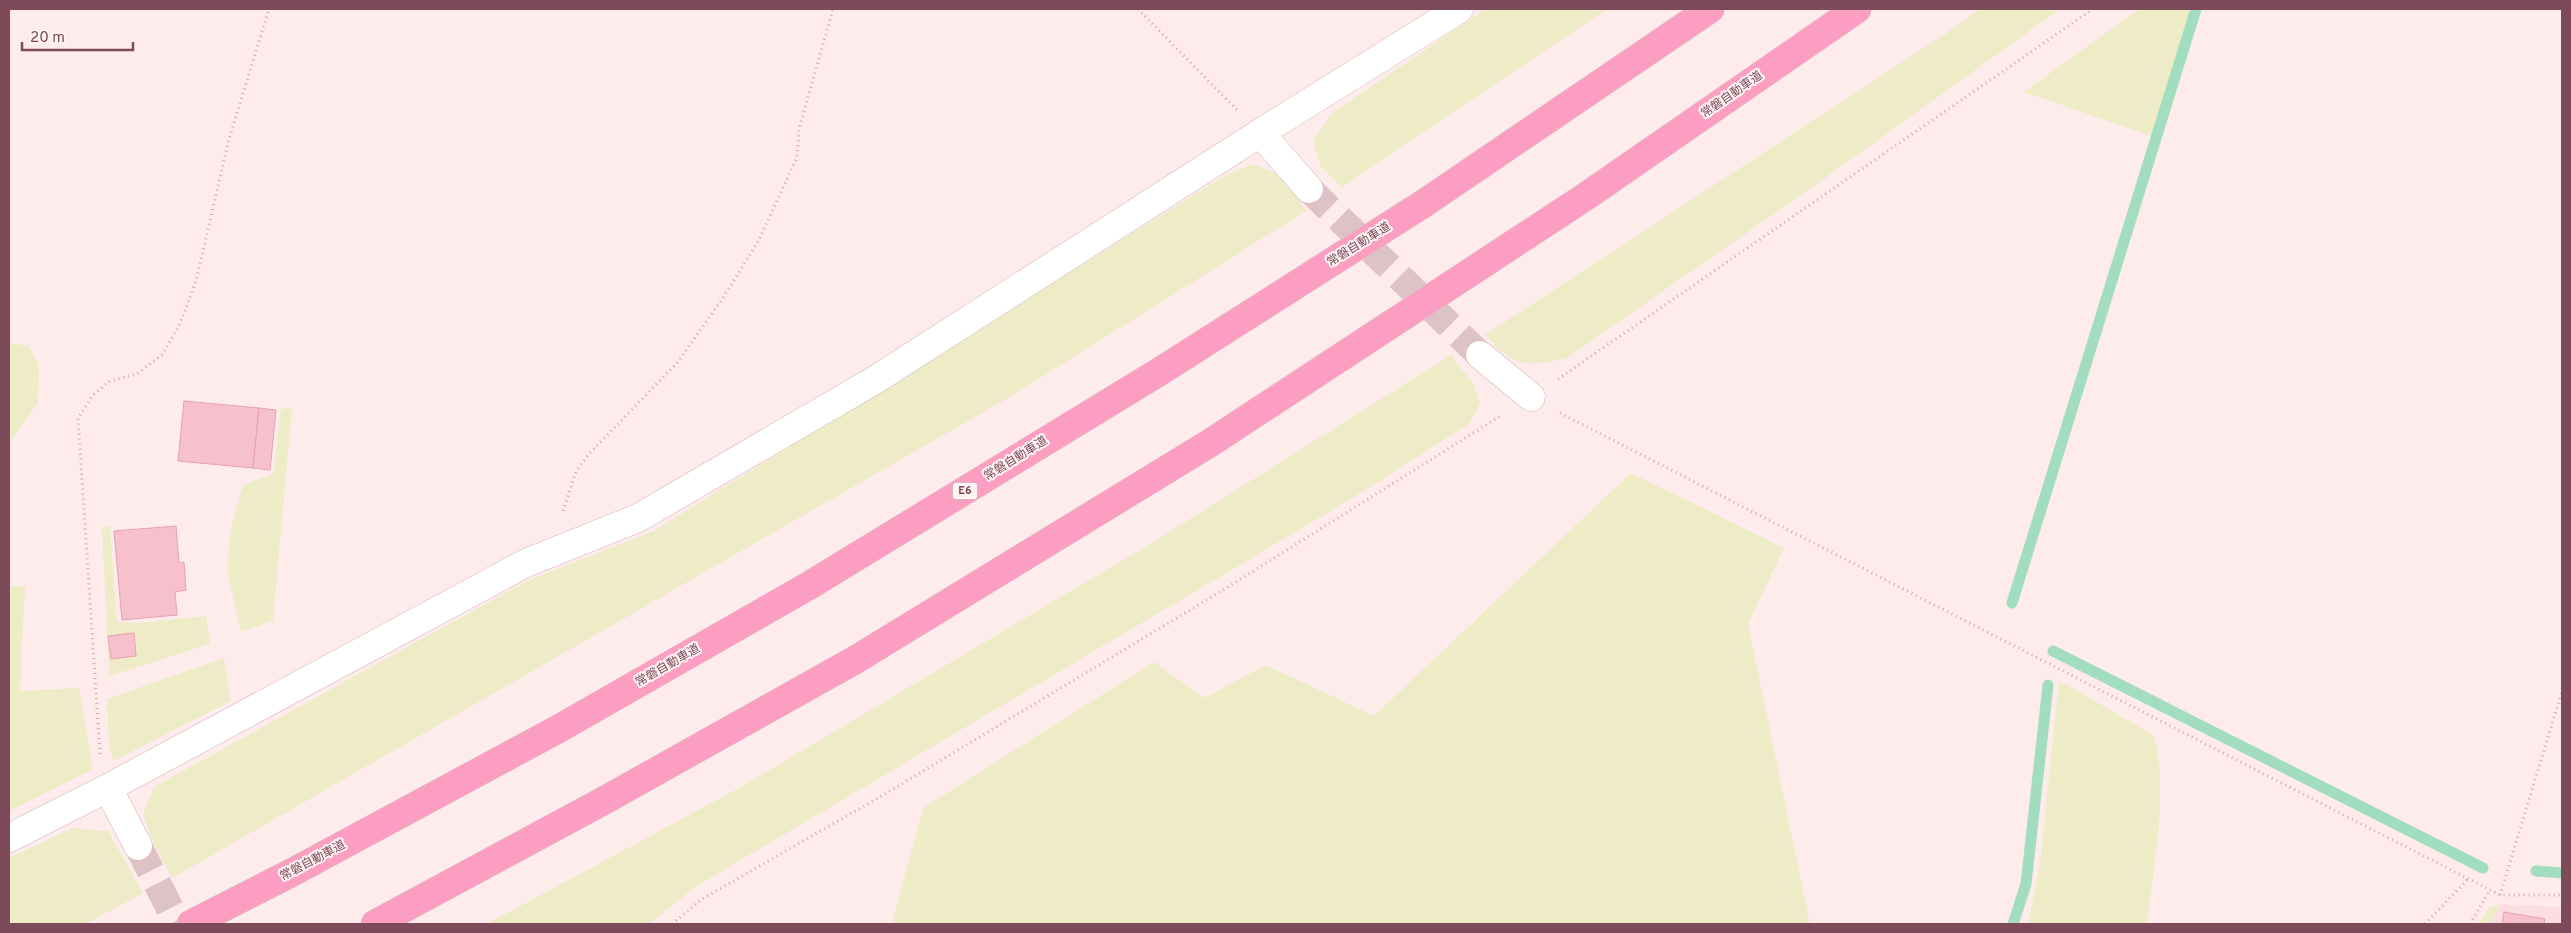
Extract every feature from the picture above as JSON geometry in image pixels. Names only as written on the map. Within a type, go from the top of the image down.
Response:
[{"type":"highway","name":"常磐自動車道","points":[[191,924],[291,873],[560,728],[810,585],[1159,372],[1423,204],[1710,9]]},
{"type":"highway","name":"常磐自動車道","points":[[374,924],[605,800],[855,660],[1210,443],[1585,197],[1856,9]]},
{"type":"street","points":[[9,838],[108,788],[526,563],[638,518],[875,380],[1260,133],[1459,9]]},
{"type":"street","points":[[1260,133],[1309,189]]},
{"type":"street","points":[[1480,355],[1530,398]]},
{"type":"street","points":[[108,788],[138,846]]},
{"type":"path","points":[[108,788],[101,767],[78,418],[93,395],[110,381],[137,374],[162,355],[179,326],[196,282],[229,139],[269,9]]},
{"type":"path","points":[[548,554],[576,471],[589,454],[677,363],[723,298],[759,240],[797,158],[799,129],[833,9]]},
{"type":"path","points":[[1138,9],[1260,133]]},
{"type":"path","points":[[672,924],[702,899],[885,794],[1228,587],[1530,398],[2092,9]]},
{"type":"path","points":[[1530,398],[2500,895],[2562,895]]},
{"type":"path","points":[[2500,895],[2562,691]]},
{"type":"path","points":[[2425,924],[2468,879]]},
{"type":"path","points":[[2470,924],[2490,890]]},
{"type":"shaded area","points":[[1485,9],[1607,9],[1342,187],[1321,167],[1313,141],[1331,114]]},
{"type":"shaded area","points":[[1979,9],[2060,9],[1814,186],[1567,358],[1531,364],[1522,362],[1504,354],[1485,335],[1948,32]]},
{"type":"shaded area","points":[[2139,9],[2194,9],[2151,136],[2024,92]]},
{"type":"shaded area","points":[[1253,164],[1284,177],[1306,211],[1013,395],[172,878],[152,840],[143,814],[154,787],[529,580],[654,531],[1226,175]]},
{"type":"shaded area","points":[[9,343],[29,346],[39,365],[38,403],[10,442]]},
{"type":"shaded area","points":[[1451,355],[1474,385],[1480,402],[1470,423],[1348,501],[695,887],[649,924],[487,924],[741,787],[1150,544]]},
{"type":"shaded area","points":[[292,408],[273,620],[241,632],[227,570],[232,523],[243,485],[273,474],[281,409]]},
{"type":"shaded area","points":[[1631,473],[1784,548],[1748,624],[1810,924],[892,924],[923,808],[1154,662],[1204,698],[1266,665],[1374,716]]},
{"type":"shaded area","points":[[102,527],[110,527],[117,622],[137,623],[206,616],[210,644],[109,676]]},
{"type":"shaded area","points":[[9,586],[25,587],[20,691],[79,688],[93,769],[9,811]]},
{"type":"shaded area","points":[[224,658],[231,701],[113,761],[109,743],[107,699]]},
{"type":"shaded area","points":[[2059,680],[2153,735],[2158,754],[2160,802],[2159,828],[2147,924],[2028,924],[2040,864]]},
{"type":"shaded area","points":[[73,828],[108,831],[143,893],[86,924],[9,924],[9,858]]},
{"type":"shaded area","points":[[2501,904],[2562,907],[2562,924],[2490,924]]},
{"type":"shaded area","points":[[2501,904],[2490,924],[2478,924],[2489,908]]},
{"type":"building","points":[[184,401],[259,408],[253,468],[178,461]]},
{"type":"building","points":[[259,408],[276,410],[270,470],[253,468]]},
{"type":"building","points":[[176,526],[179,563],[184,562],[186,590],[175,592],[177,615],[122,620],[114,531]]},
{"type":"building","points":[[134,633],[136,656],[111,659],[108,636]]},
{"type":"building","points":[[2504,912],[2545,919],[2544,924],[2502,924]]},
{"type":"waterway","points":[[2012,603],[2196,9]]},
{"type":"waterway","points":[[2053,651],[2483,868]]},
{"type":"waterway","points":[[2013,924],[2026,884],[2048,685]]},
{"type":"waterway","points":[[2536,871],[2562,873]]},
{"type":"tunnel","points":[[1309,189],[1480,355]]},
{"type":"tunnel","points":[[138,846],[178,924]]}]
